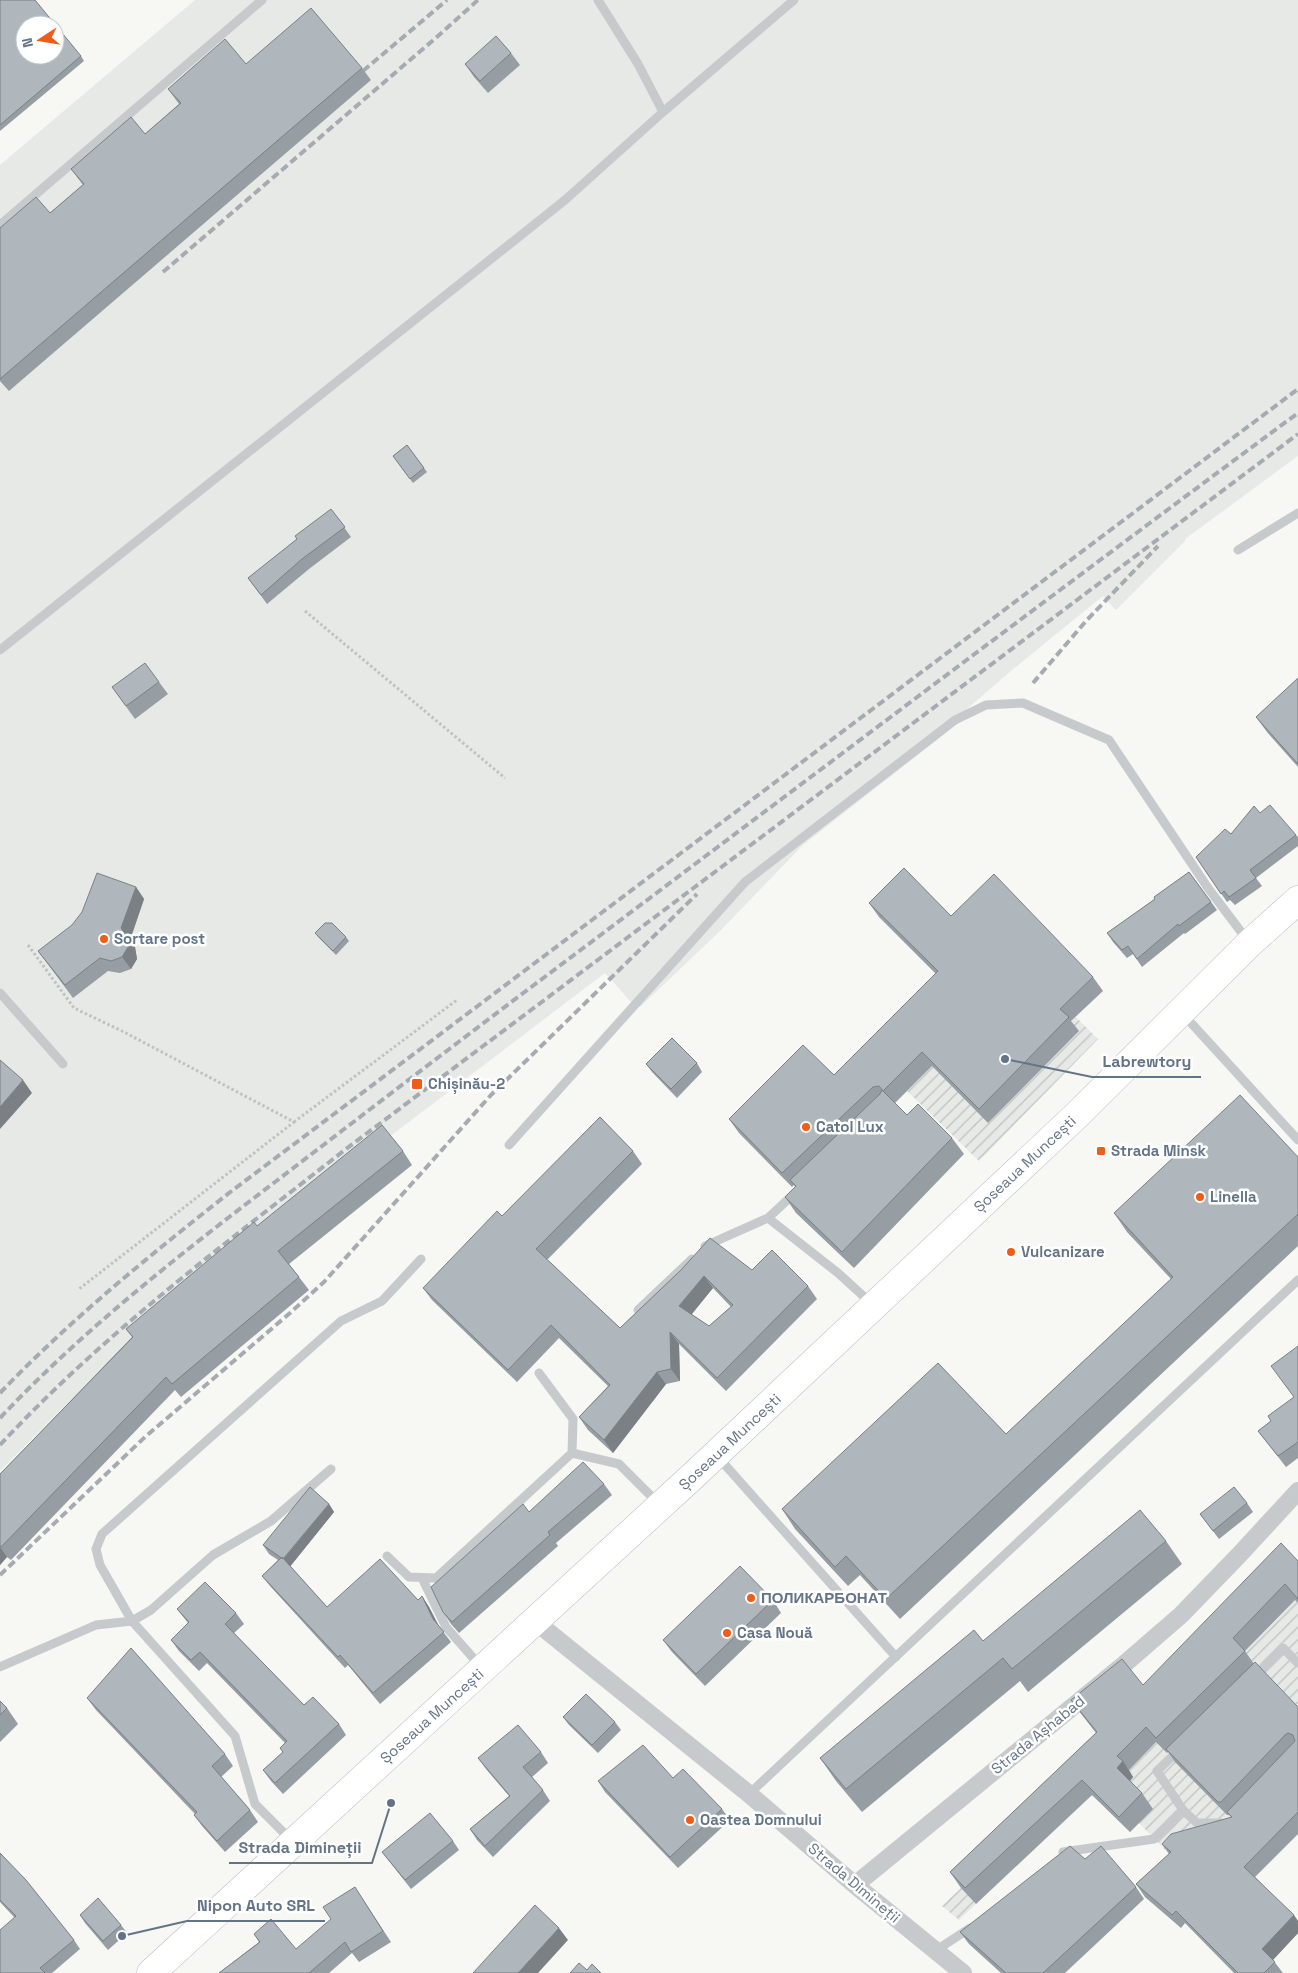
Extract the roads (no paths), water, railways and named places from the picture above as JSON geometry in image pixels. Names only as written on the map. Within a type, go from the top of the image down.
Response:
[{"type":"main road","name":"Șoseaua Muncești","points":[[152,1973],[716,1455],[1078,1114],[1250,943],[1298,900]]},
{"type":"street","name":"Strada Așhabad","points":[[855,1885],[1121,1667],[1181,1615],[1298,1491]]},
{"type":"street","name":"Strada Dimineții","points":[[536,1622],[750,1794],[855,1885],[963,1973]]},
{"type":"lane","points":[[0,225],[262,0]]},
{"type":"lane","points":[[598,0],[638,64],[663,112]]},
{"type":"lane","points":[[0,650],[565,200],[663,112],[794,0]]},
{"type":"lane","points":[[1238,550],[1298,513]]},
{"type":"lane","points":[[509,1145],[745,882],[955,720],[986,705],[1023,703],[1109,740],[1203,880],[1250,943]]},
{"type":"lane","points":[[0,993],[64,1064]]},
{"type":"lane","points":[[1181,1012],[1298,1140]]},
{"type":"lane","points":[[638,1310],[708,1244],[768,1218],[803,1185]]},
{"type":"lane","points":[[768,1218],[838,1274],[874,1306]]},
{"type":"lane","points":[[294,1842],[255,1804],[235,1736],[132,1622],[100,1565],[96,1549],[102,1534],[340,1321],[382,1302],[421,1259]]},
{"type":"lane","points":[[750,1794],[1298,1280]]},
{"type":"lane","points":[[387,1556],[409,1577],[436,1578],[572,1452],[574,1419],[539,1373]]},
{"type":"lane","points":[[572,1452],[619,1464],[661,1506]]},
{"type":"lane","points":[[716,1455],[896,1657]]},
{"type":"lane","points":[[0,1668],[96,1625],[132,1622],[151,1610],[213,1556],[271,1521],[331,1469]]},
{"type":"lane","points":[[422,1578],[446,1627],[483,1670]]},
{"type":"lane","points":[[1248,1682],[1283,1648],[1298,1663]]},
{"type":"lane","points":[[1185,1744],[1157,1771],[1182,1810],[1197,1823],[1215,1824],[1233,1820]]},
{"type":"lane","points":[[1058,1856],[1065,1850],[1154,1839],[1182,1810]]},
{"type":"lane","points":[[935,1951],[981,1920]]},
{"type":"railway","points":[[363,71],[447,0]]},
{"type":"railway","points":[[163,272],[478,0]]},
{"type":"railway","points":[[0,1393],[82,1314],[229,1193],[1298,389]]},
{"type":"railway","points":[[0,1418],[64,1354],[98,1324],[239,1209],[518,997],[1298,413]]},
{"type":"railway","points":[[0,1445],[81,1365],[211,1254],[346,1149],[1298,434]]},
{"type":"railway","points":[[1033,683],[1086,621],[1158,546]]},
{"type":"railway","points":[[0,1575],[145,1437],[324,1282],[491,1095],[697,894]]},
{"type":"place","name":"Sortare post","points":[[104,939]]},
{"type":"place","name":"Labrewtory","points":[[1005,1059]]},
{"type":"place","name":"Chișinău-2","points":[[417,1084]]},
{"type":"place","name":"Catol Lux","points":[[806,1127]]},
{"type":"place","name":"Strada Minsk","points":[[1101,1151]]},
{"type":"place","name":"Linella","points":[[1200,1197]]},
{"type":"place","name":"Vulcanizare","points":[[1011,1252]]},
{"type":"place","name":"ПОЛИКАРБОНАТ","points":[[751,1598]]},
{"type":"place","name":"Casa Nouă","points":[[727,1633]]},
{"type":"place","name":"Strada Dimineții","points":[[391,1803]]},
{"type":"place","name":"Oastea Domnului","points":[[690,1820]]},
{"type":"place","name":"Nipon Auto SRL","points":[[122,1936]]}]
